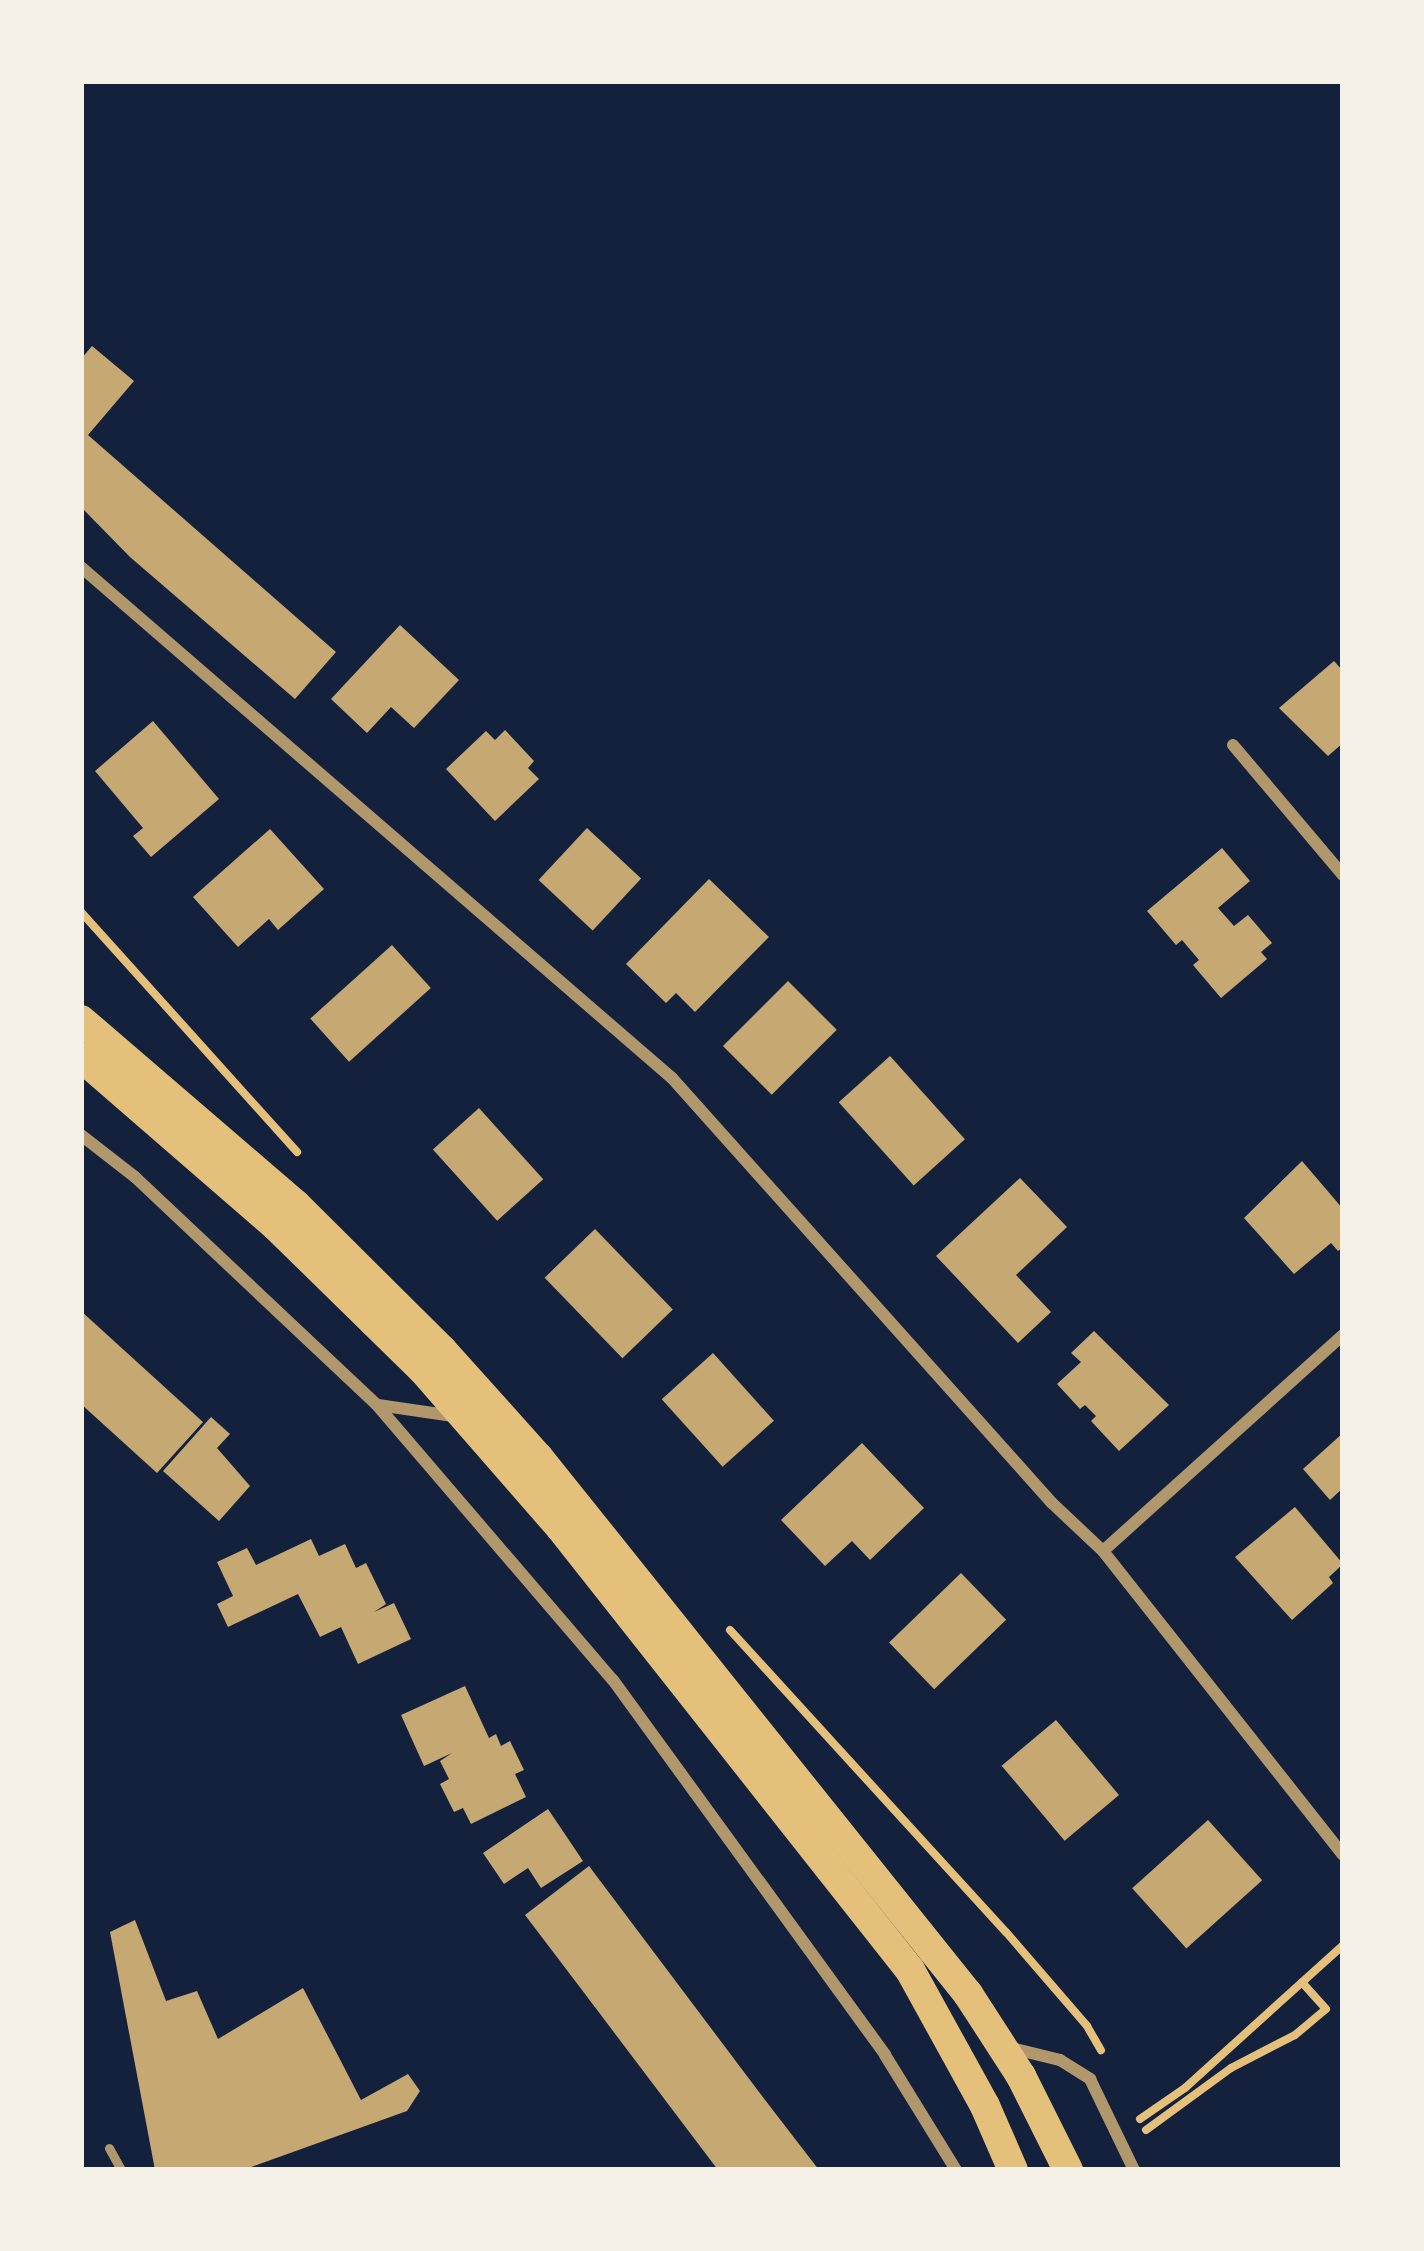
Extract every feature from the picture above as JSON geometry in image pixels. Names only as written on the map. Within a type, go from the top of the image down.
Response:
[{"type":"main road","points":[[81,1020],[295,1204],[492,1405],[793,1770],[968,1994],[1068,2170]]},
{"type":"main road","points":[[81,1057],[277,1227],[466,1418],[750,1761],[910,1970],[966,2068],[1013,2170]]},
{"type":"street","points":[[81,567],[672,1078],[1052,1503],[1103,1551],[1343,1855]]},
{"type":"street","points":[[1233,745],[1343,874]]},
{"type":"street","points":[[81,1135],[134,1177],[377,1405],[613,1680],[885,2055],[956,2170]]},
{"type":"street","points":[[1103,1551],[1343,1335]]},
{"type":"street","points":[[377,1405],[466,1418]]},
{"type":"street","points":[[1001,2046],[1060,2060],[1090,2079],[1134,2170]]},
{"type":"lane","points":[[109,2149],[121,2170]]},
{"type":"path","points":[[1140,2119],[1185,2088],[1343,1945]]},
{"type":"path","points":[[1145,2131],[1232,2068],[1295,2035],[1326,2009],[1302,1982]]},
{"type":"building","points":[[92,346],[134,381],[88,435],[336,652],[295,699],[130,557],[81,507],[81,359]]},
{"type":"building","points":[[400,625],[459,680],[414,728],[391,707],[367,733],[331,699]]},
{"type":"building","points":[[1334,661],[1343,671],[1343,743],[1328,756],[1279,708]]},
{"type":"building","points":[[153,721],[219,799],[151,857],[133,836],[143,828],[95,771]]},
{"type":"building","points":[[505,730],[534,761],[528,768],[539,779],[495,821],[446,769],[486,731],[495,740]]},
{"type":"building","points":[[587,828],[641,878],[593,930],[539,880]]},
{"type":"building","points":[[270,829],[324,889],[278,930],[269,919],[238,947],[193,897]]},
{"type":"building","points":[[1222,848],[1250,881],[1218,908],[1234,926],[1248,915],[1272,943],[1261,952],[1267,959],[1221,998],[1193,965],[1199,960],[1182,940],[1176,945],[1147,911]]},
{"type":"building","points":[[709,879],[769,937],[695,1012],[676,993],[666,1003],[626,964]]},
{"type":"building","points":[[392,945],[431,988],[349,1062],[310,1019]]},
{"type":"building","points":[[788,981],[837,1030],[772,1095],[723,1046]]},
{"type":"building","points":[[890,1056],[965,1139],[914,1185],[839,1102]]},
{"type":"building","points":[[479,1108],[543,1179],[497,1221],[433,1149]]},
{"type":"building","points":[[1302,1161],[1343,1209],[1343,1247],[1338,1251],[1331,1243],[1294,1274],[1244,1218]]},
{"type":"building","points":[[1020,1178],[1067,1227],[1016,1275],[1051,1312],[1018,1343],[936,1256]]},
{"type":"building","points":[[595,1229],[673,1310],[622,1358],[545,1278]]},
{"type":"building","points":[[81,1311],[203,1422],[157,1473],[81,1404]]},
{"type":"building","points":[[1094,1331],[1169,1405],[1119,1451],[1091,1421],[1096,1416],[1085,1405],[1080,1409],[1057,1384],[1081,1362],[1071,1353]]},
{"type":"building","points":[[713,1353],[774,1421],[723,1467],[662,1399]]},
{"type":"building","points":[[211,1417],[230,1434],[217,1448],[250,1486],[219,1521],[163,1471]]},
{"type":"building","points":[[1343,1433],[1343,1488],[1330,1500],[1303,1469]]},
{"type":"building","points":[[862,1443],[924,1508],[870,1560],[852,1541],[825,1566],[781,1520]]},
{"type":"building","points":[[1295,1507],[1343,1564],[1329,1577],[1333,1583],[1292,1620],[1235,1557]]},
{"type":"building","points":[[311,1539],[319,1556],[345,1544],[356,1568],[366,1563],[386,1604],[374,1612],[394,1603],[411,1639],[358,1664],[341,1627],[320,1637],[298,1594],[228,1627],[217,1604],[233,1596],[217,1562],[247,1548],[256,1565]]},
{"type":"building","points":[[961,1573],[1006,1620],[934,1689],[889,1642]]},
{"type":"building","points":[[465,1686],[489,1738],[496,1734],[501,1746],[510,1741],[524,1770],[515,1774],[526,1797],[471,1824],[463,1808],[454,1812],[440,1784],[449,1779],[440,1761],[452,1753],[424,1766],[401,1715]]},
{"type":"building","points":[[1056,1720],[1119,1795],[1065,1841],[1002,1766]]},
{"type":"building","points":[[548,1809],[583,1861],[541,1888],[528,1868],[504,1884],[483,1853]]},
{"type":"building","points":[[1208,1820],[1262,1880],[1186,1948],[1132,1888]]},
{"type":"building","points":[[589,1866],[819,2170],[718,2170],[525,1915]]},
{"type":"building","points":[[135,1920],[166,2001],[197,1991],[218,2039],[303,1988],[361,2100],[408,2074],[420,2091],[407,2111],[243,2170],[155,2170],[110,1932]]}]
